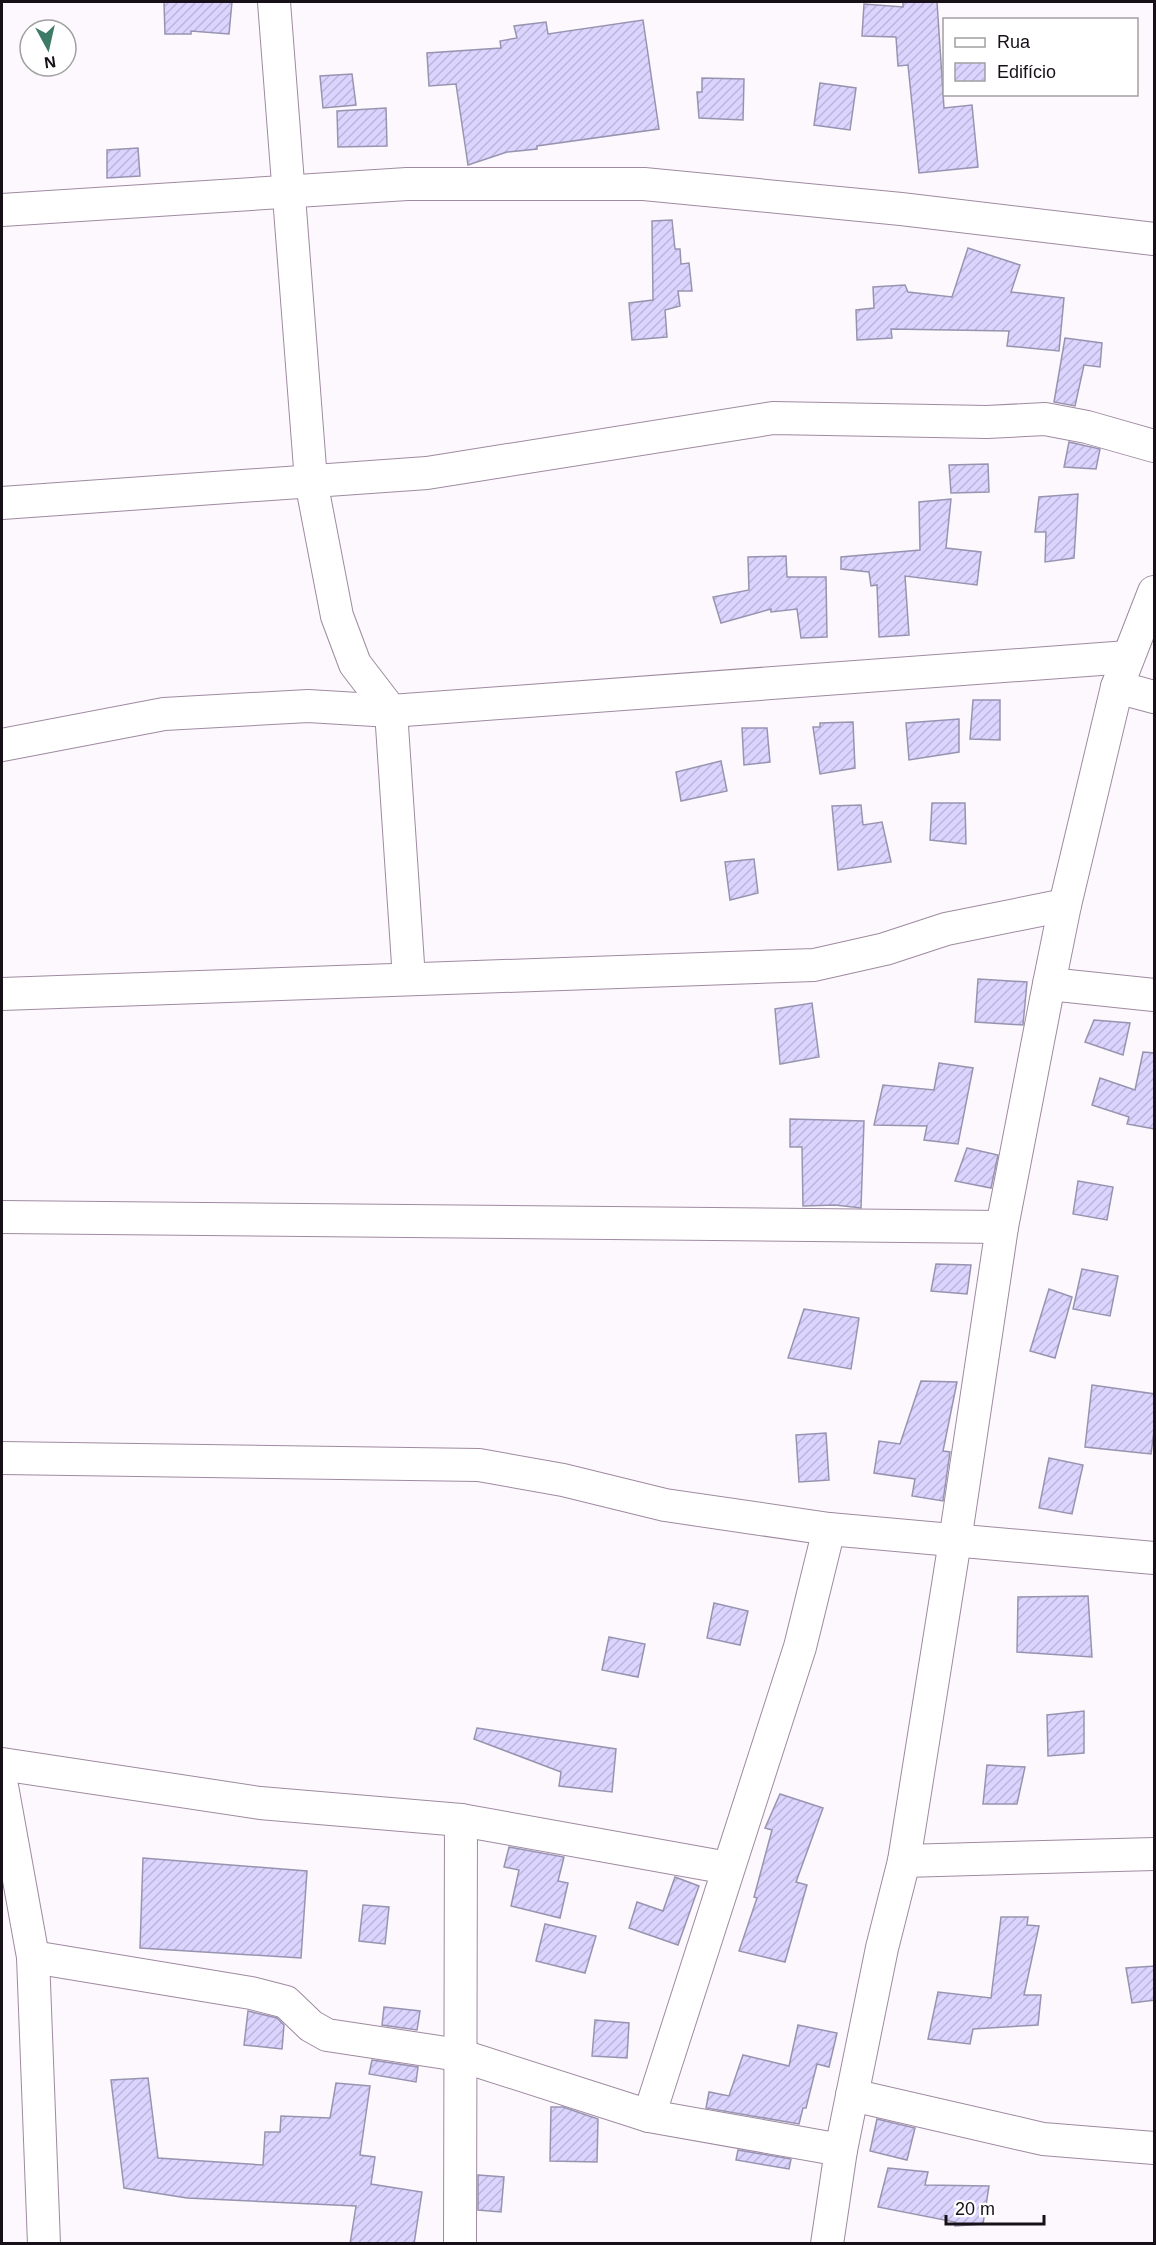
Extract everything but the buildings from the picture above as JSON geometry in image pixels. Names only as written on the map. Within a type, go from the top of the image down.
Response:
[{"type":"street","points":[[274,2],[311,481],[337,616],[355,664],[391,711],[409,980]]},
{"type":"street","points":[[2,210],[407,184],[644,184],[902,209],[1155,239]]},
{"type":"street","points":[[2,503],[427,473],[773,418],[987,422],[1045,419],[1087,427],[1155,447]]},
{"type":"street","points":[[827,2244],[852,2095],[882,1948],[904,1861],[1002,1227],[1049,984],[1065,905],[1117,687],[1155,592]]},
{"type":"street","points":[[2,745],[164,714],[308,706],[391,711],[1128,657]]},
{"type":"street","points":[[1117,687],[1155,697]]},
{"type":"street","points":[[2,994],[814,965],[885,949],[946,929],[1065,905]]},
{"type":"street","points":[[1049,984],[1155,995]]},
{"type":"street","points":[[2,1217],[1002,1227]]},
{"type":"street","points":[[2,1458],[479,1465],[563,1480],[665,1505],[829,1530],[1155,1558]]},
{"type":"street","points":[[649,2116],[800,1647],[829,1530]]},
{"type":"street","points":[[2,1764],[260,1803],[462,1820],[728,1868]]},
{"type":"street","points":[[2,1786],[33,1957],[44,2244]]},
{"type":"street","points":[[460,2244],[459,2055],[462,1820]]},
{"type":"street","points":[[904,1861],[1155,1854]]},
{"type":"street","points":[[33,1957],[251,1993],[286,2002],[311,2026],[327,2035],[459,2055],[649,2116],[841,2150]]},
{"type":"street","points":[[852,2095],[1043,2139],[1155,2148]]}]
